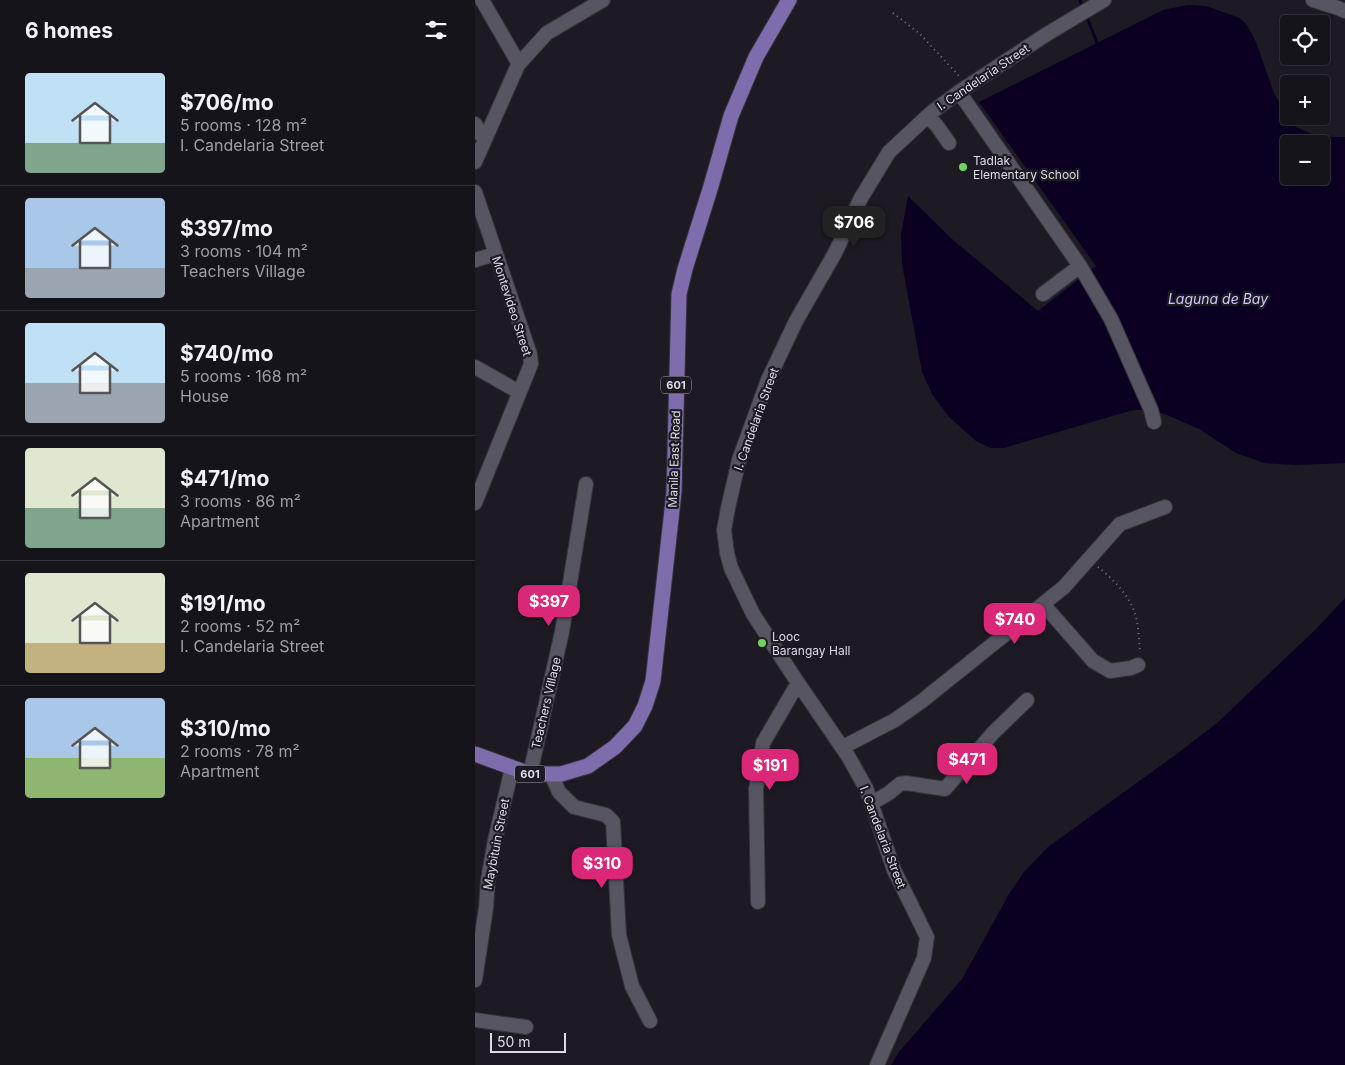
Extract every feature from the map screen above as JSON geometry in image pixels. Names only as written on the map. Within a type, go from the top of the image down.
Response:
[{"type":"main road","name":"Manila East Road","points":[[475,754],[530,774],[561,774],[588,766],[615,747],[635,726],[645,706],[653,681],[674,492],[679,294],[731,116],[756,57],[789,0]]},
{"type":"street","points":[[482,0],[519,64]]},
{"type":"street","points":[[475,162],[519,64],[547,33],[603,0]]},
{"type":"street","name":"I. Candelaria Street","points":[[877,1065],[924,958],[927,937],[894,870],[866,788],[843,747],[753,614],[731,568],[724,530],[732,489],[739,460],[768,380],[797,321],[835,253],[861,198],[889,152],[928,116],[964,89],[1104,0]]},
{"type":"street","points":[[1313,0],[1345,11]]},
{"type":"street","points":[[964,89],[1080,266],[1111,319],[1151,410],[1154,422]]},
{"type":"street","points":[[928,116],[949,143]]},
{"type":"street","points":[[475,124],[484,140]]},
{"type":"street","name":"Montevideo Street","points":[[475,192],[530,354],[531,364],[475,503]]},
{"type":"street","points":[[475,260],[495,254]]},
{"type":"street","points":[[1043,294],[1080,266]]},
{"type":"street","points":[[475,367],[519,392]]},
{"type":"street","name":"Teachers Village","points":[[530,774],[562,632],[586,484]]},
{"type":"street","points":[[843,747],[895,720],[1043,604],[1064,587],[1120,524],[1165,507]]},
{"type":"street","points":[[1043,604],[1093,661],[1110,670],[1131,668],[1138,665]]},
{"type":"street","points":[[758,902],[755,789],[763,743],[798,683]]},
{"type":"street","points":[[871,803],[900,784],[906,783],[945,789],[993,733],[1027,700]]},
{"type":"street","name":"Maybituin Street","points":[[475,980],[486,908],[488,880],[495,840],[512,768]]},
{"type":"street","points":[[551,774],[559,792],[573,807],[606,815],[613,822],[619,934],[632,986],[650,1021]]},
{"type":"street","points":[[475,1020],[526,1027]]},
{"type":"path","points":[[893,13],[919,34],[964,89]]},
{"type":"path","points":[[1089,559],[1111,578],[1129,600],[1136,617],[1140,657],[1138,665]]},
{"type":"water","name":"Laguna de Bay","points":[[1188,5],[1206,6],[1240,18],[1247,25],[1256,42],[1274,93],[1280,104],[1280,125],[1294,125],[1316,135],[1280,135],[1280,185],[1330,185],[1330,137],[1345,137],[1345,463],[1296,465],[1264,463],[1236,453],[1199,429],[1151,410],[1135,410],[1119,414],[1004,448],[990,448],[976,441],[949,417],[932,394],[922,372],[902,264],[901,235],[908,196],[952,239],[1038,311],[1096,266],[979,102],[1163,10]]},
{"type":"water","points":[[1345,598],[1345,1065],[891,1065],[899,1052],[962,979],[1009,894],[1024,872],[1048,847],[1217,723],[1315,630]]},
{"type":"waterway","points":[[1080,0],[1083,9]]},
{"type":"waterway","points":[[1086,15],[1097,43]]},
{"type":"place","name":"Tadlak Elementary School","points":[[963,167]]},
{"type":"place","name":"Looc Barangay Hall","points":[[762,643]]}]
